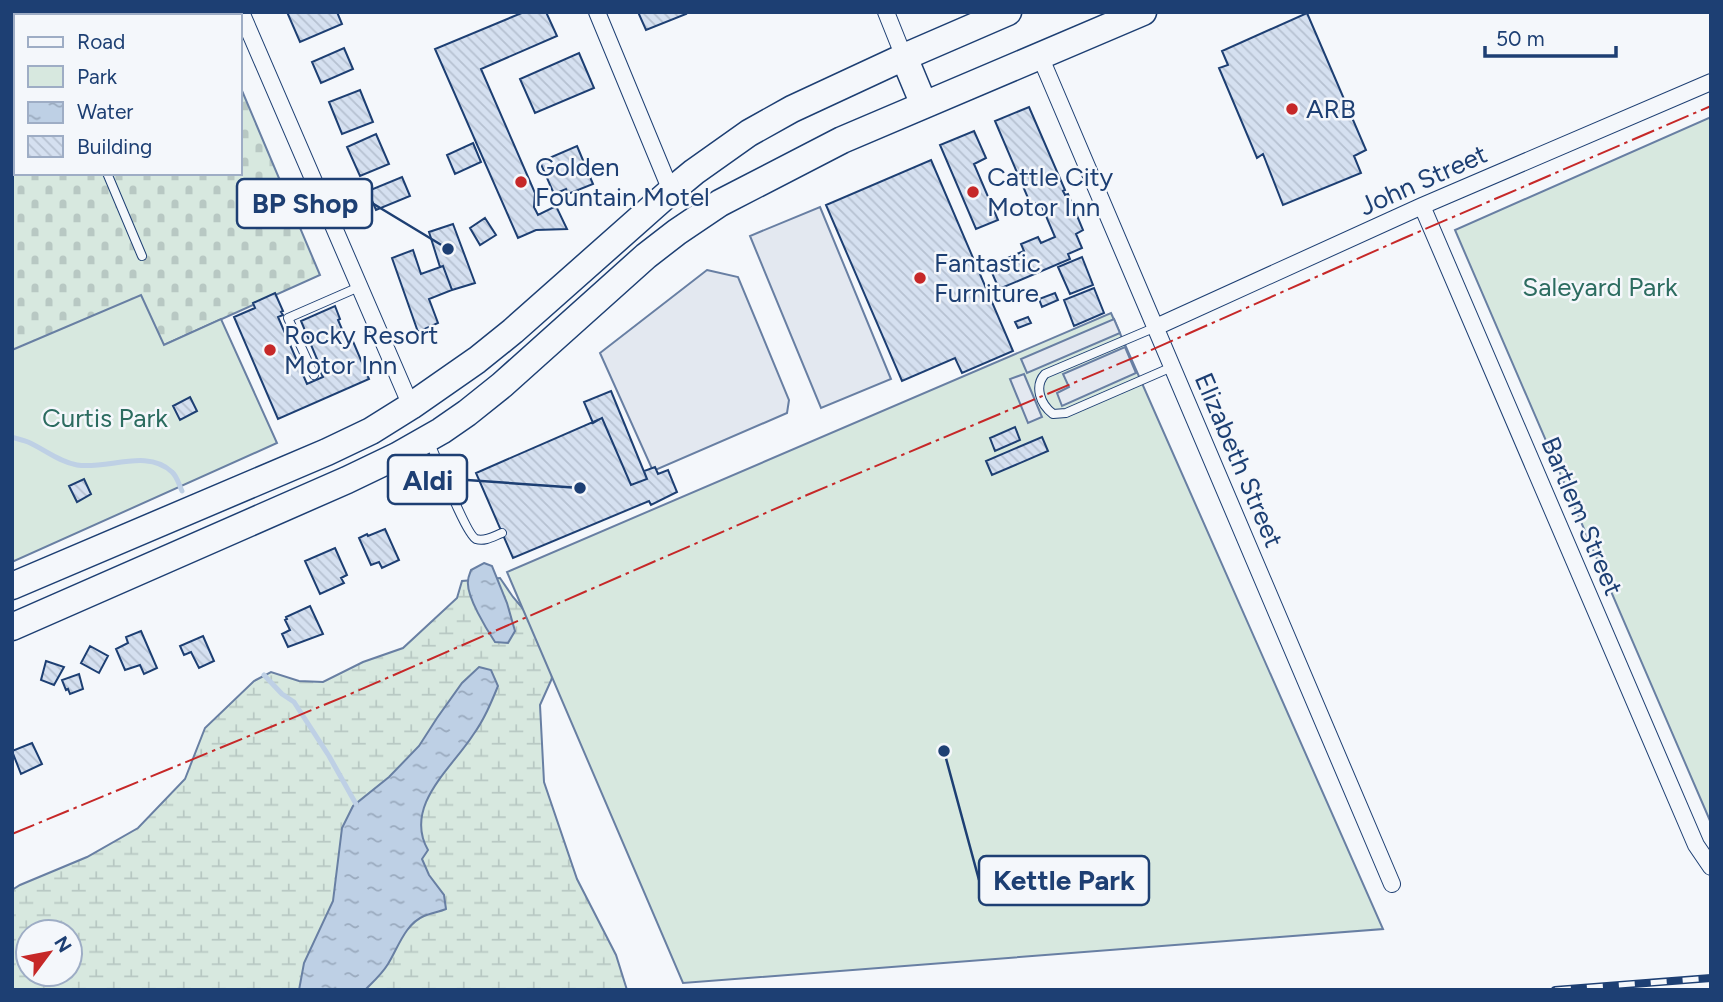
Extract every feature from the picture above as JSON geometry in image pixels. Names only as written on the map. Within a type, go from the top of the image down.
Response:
[{"type":"highway","points":[[12,586],[327,452],[371,430],[477,360],[671,191],[703,165],[760,127],[792,109],[904,57],[1009,12]]},
{"type":"highway","points":[[12,627],[301,501],[397,456],[428,438],[460,418],[502,385],[646,256],[692,221],[744,189],[842,140],[1143,12]]},
{"type":"highway","points":[[904,57],[925,105]]},
{"type":"highway","points":[[411,406],[428,438]]},
{"type":"street","points":[[597,12],[671,191]]},
{"type":"street","points":[[886,12],[904,57]]},
{"type":"street","points":[[242,14],[411,406]]},
{"type":"street","name":"Elizabeth Street","points":[[1040,56],[1392,884]]},
{"type":"street","name":"John Street","points":[[1156,327],[1422,206],[1711,82]]},
{"type":"street","name":"Bartlem Street","points":[[1422,206],[1696,845],[1711,867]]},
{"type":"lane","points":[[108,175],[142,256]]},
{"type":"lane","points":[[314,375],[288,318],[359,287]]},
{"type":"lane","points":[[1156,327],[1045,374],[1041,377],[1038,388],[1042,399],[1052,414],[1066,413],[1172,367]]},
{"type":"lane","points":[[428,438],[470,535],[478,540],[502,533]]},
{"type":"green space","points":[[12,12],[209,12],[14,14],[14,175],[242,175],[242,91],[320,275],[164,345],[12,350]]},
{"type":"green space","name":"Saleyard Park","points":[[1711,117],[1711,823],[1455,230]]},
{"type":"green space","name":"Curtis Park","points":[[141,295],[164,345],[221,319],[277,443],[12,562],[12,350]]},
{"type":"green space","points":[[1111,313],[1383,929],[683,983],[507,572]]},
{"type":"green space","points":[[500,578],[544,634],[558,665],[540,705],[544,782],[577,879],[616,955],[627,990],[12,990],[12,890],[87,857],[138,828],[185,779],[205,728],[254,681],[271,672],[299,681],[323,682],[363,662],[403,648],[457,598],[462,581]]},
{"type":"shaded area","points":[[820,207],[891,379],[821,408],[750,236]]},
{"type":"shaded area","points":[[707,270],[738,277],[789,400],[787,413],[653,471],[600,353]]},
{"type":"shaded area","points":[[1114,319],[1120,333],[1027,373],[1021,359]]},
{"type":"shaded area","points":[[1125,347],[1136,373],[1062,406],[1057,393],[1069,387],[1063,374]]},
{"type":"shaded area","points":[[1024,374],[1042,417],[1028,423],[1010,379]]},
{"type":"water","points":[[484,563],[492,566],[507,603],[515,631],[508,643],[495,642],[470,595],[468,581],[471,570]]},
{"type":"water","points":[[479,667],[491,670],[498,686],[477,729],[433,788],[422,818],[422,834],[428,850],[422,859],[429,875],[444,895],[446,909],[424,916],[412,925],[386,968],[365,990],[299,990],[304,963],[333,901],[342,828],[353,806],[389,777],[419,746],[462,683]]},
{"type":"building","points":[[287,12],[337,12],[342,24],[300,42]]},
{"type":"building","points":[[524,12],[546,12],[557,36],[481,69],[535,193],[534,207],[538,215],[556,206],[567,229],[536,230],[518,238],[435,49]]},
{"type":"building","points":[[638,12],[685,12],[686,14],[646,30]]},
{"type":"building","name":"ARB","points":[[1307,13],[1366,150],[1354,156],[1361,173],[1283,205],[1263,154],[1257,158],[1219,68],[1228,65],[1222,51]]},
{"type":"building","points":[[344,48],[353,69],[321,83],[312,62]]},
{"type":"building","points":[[579,53],[594,88],[535,113],[520,79]]},
{"type":"building","points":[[360,90],[373,122],[342,134],[329,102]]},
{"type":"building","points":[[1029,107],[1065,190],[1063,191],[1065,195],[1068,194],[1083,230],[1076,234],[1082,248],[1068,254],[1070,259],[999,289],[989,266],[1024,251],[1021,244],[1038,237],[1041,243],[1055,237],[1040,202],[1031,205],[995,121]]},
{"type":"building","name":"Cattle City Motor Inn","points":[[974,131],[986,158],[974,164],[998,220],[976,229],[940,145]]},
{"type":"building","points":[[376,134],[389,164],[360,176],[347,147]]},
{"type":"building","points":[[473,143],[481,162],[455,174],[447,155]]},
{"type":"building","points":[[577,146],[593,184],[568,194],[566,189],[554,194],[540,162]]},
{"type":"building","name":"Fantastic Furniture","points":[[931,160],[1013,351],[962,373],[955,358],[902,381],[826,205]]},
{"type":"building","points":[[402,177],[410,196],[376,210],[368,191]]},
{"type":"building","points":[[485,218],[496,235],[480,245],[470,228]]},
{"type":"building","points":[[453,224],[475,283],[452,290],[443,266],[440,267],[429,232]]},
{"type":"building","points":[[413,250],[421,274],[443,266],[452,290],[429,299],[438,323],[418,332],[392,258]]},
{"type":"building","points":[[1082,257],[1093,285],[1070,294],[1058,267]]},
{"type":"building","points":[[1094,288],[1104,313],[1074,326],[1064,300]]},
{"type":"building","name":"Rocky Resort Motor Inn","points":[[275,293],[283,311],[283,315],[278,317],[307,384],[323,377],[301,321],[335,306],[347,341],[352,339],[369,379],[278,419],[234,317],[255,308],[253,303]]},
{"type":"building","points":[[1055,293],[1058,300],[1042,307],[1039,299]]},
{"type":"building","points":[[1028,317],[1031,323],[1018,328],[1015,322]]},
{"type":"building","points":[[611,391],[647,479],[631,485],[602,418],[593,423],[584,402]]},
{"type":"building","points":[[190,397],[197,411],[180,420],[173,406]]},
{"type":"building","points":[[602,418],[631,485],[647,479],[644,471],[655,467],[658,474],[668,470],[677,492],[651,505],[649,501],[513,558],[476,473]]},
{"type":"building","points":[[1015,427],[1020,440],[995,451],[990,438]]},
{"type":"building","points":[[1042,437],[1048,451],[992,475],[986,461]]},
{"type":"building","points":[[84,479],[91,494],[77,502],[69,486]]},
{"type":"building","points":[[385,529],[399,560],[382,568],[379,562],[371,565],[359,538]]},
{"type":"building","points":[[335,548],[347,575],[341,578],[344,583],[320,594],[305,561]]},
{"type":"building","points":[[310,606],[323,634],[288,647],[282,634],[290,630],[286,617]]},
{"type":"building","points":[[141,631],[157,668],[144,674],[140,665],[125,670],[116,649],[128,643],[126,637]]},
{"type":"building","points":[[203,636],[214,661],[199,668],[191,652],[184,655],[180,646]]},
{"type":"building","points":[[90,646],[108,656],[99,673],[81,663]]},
{"type":"building","points":[[46,661],[64,667],[54,685],[41,680]]},
{"type":"building","points":[[79,674],[83,689],[70,694],[62,680]]},
{"type":"building","points":[[32,743],[42,764],[21,774],[12,751]]},
{"type":"waterway","points":[[12,437],[77,465],[151,461],[174,474],[182,491]]},
{"type":"waterway","points":[[264,675],[294,702],[356,804]]},
{"type":"railway","points":[[1555,990],[1711,978]]},
{"type":"power","points":[[12,834],[348,695],[1711,106]]},
{"type":"place","name":"ARB","points":[[1292,109]]},
{"type":"place","name":"Golden Fountain Motel","points":[[521,182]]},
{"type":"place","name":"Cattle City Motor Inn","points":[[973,192]]},
{"type":"place","name":"BP Shop","points":[[448,249]]},
{"type":"place","name":"Fantastic Furniture","points":[[920,278]]},
{"type":"place","name":"Rocky Resort Motor Inn","points":[[270,350]]},
{"type":"place","name":"Aldi","points":[[580,488]]},
{"type":"place","name":"Kettle Park","points":[[944,751]]}]
